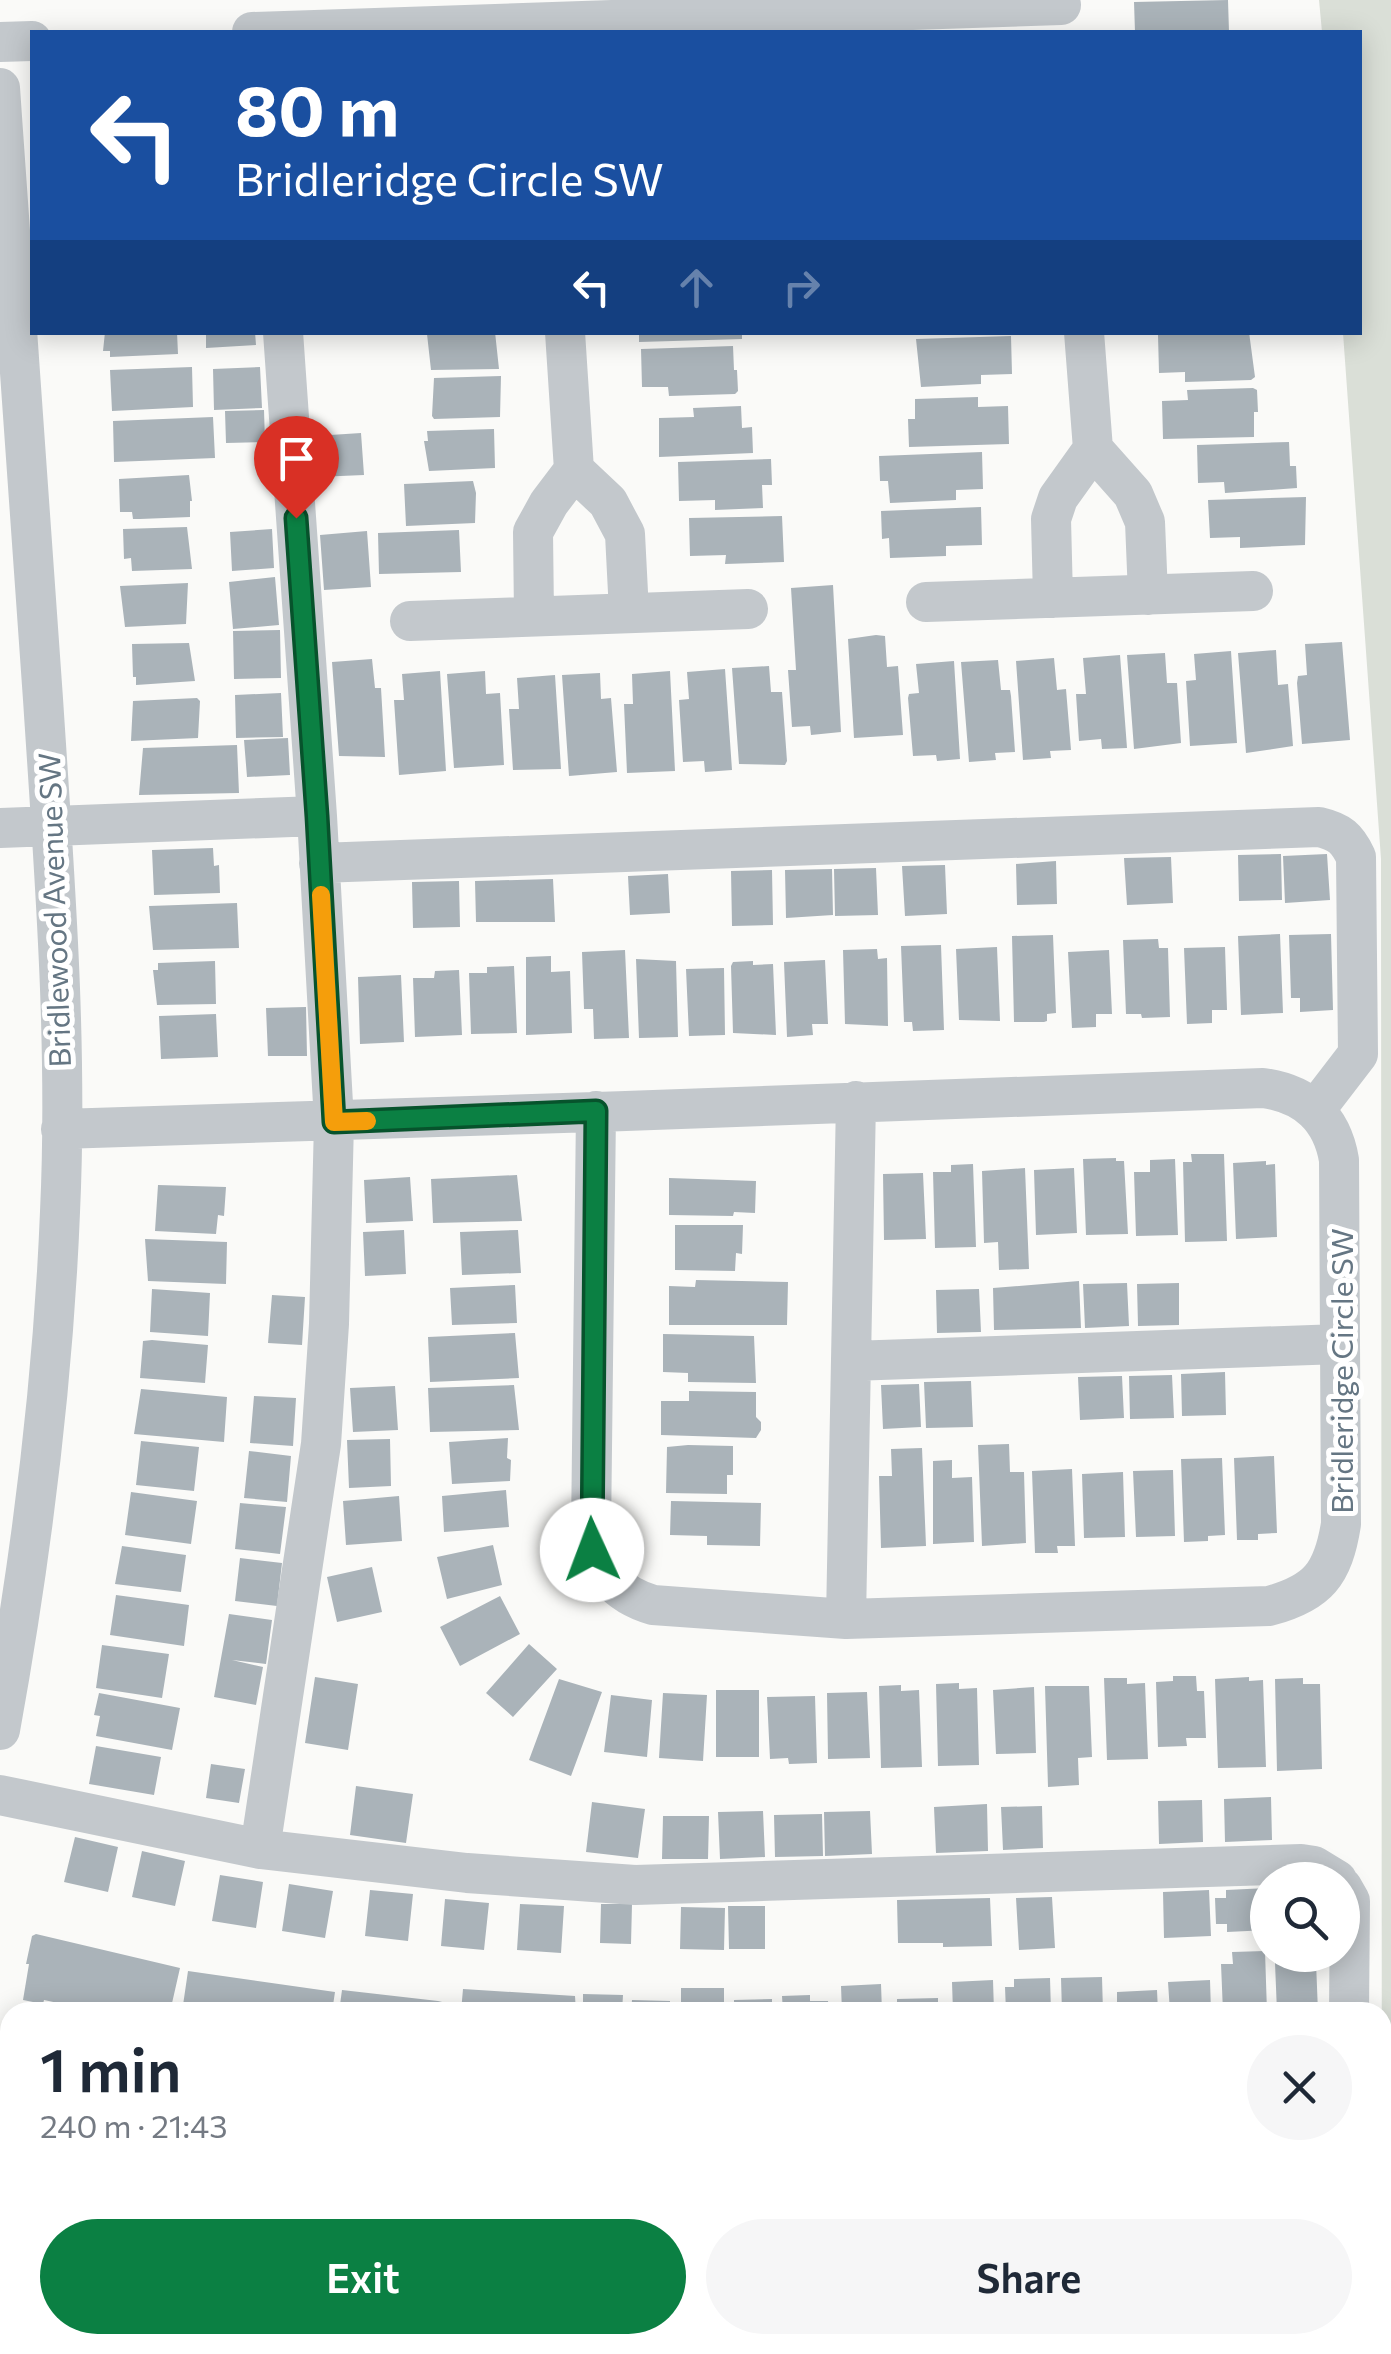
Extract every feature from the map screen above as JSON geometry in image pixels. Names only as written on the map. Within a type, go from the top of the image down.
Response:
[{"type":"street","points":[[260,0],[261,30]]},
{"type":"street","points":[[301,30],[543,18],[1062,12]]},
{"type":"street","points":[[0,42],[30,41]]},
{"type":"street","name":"Bridlewood Avenue SW","points":[[0,88],[17,579],[51,826],[61,1130],[60,1211],[44,1438],[24,1598],[0,1730]]},
{"type":"street","points":[[260,1849],[321,1444],[334,1122],[283,335]]},
{"type":"street","points":[[534,615],[534,532],[549,503],[574,470],[565,335]]},
{"type":"street","points":[[1084,335],[1092,449],[1133,494],[1145,522],[1148,594]]},
{"type":"street","points":[[1053,598],[1051,519],[1058,498],[1092,449]]},
{"type":"street","points":[[574,470],[608,502],[625,534],[629,612]]},
{"type":"street","points":[[926,602],[1253,591]]},
{"type":"street","points":[[410,621],[748,608]]},
{"type":"street","points":[[0,828],[317,816]]},
{"type":"street","points":[[61,1130],[1263,1088],[1295,1095],[1315,1110],[1358,1054],[1356,856],[1349,841],[1330,829],[1300,827],[320,863]]},
{"type":"street","points":[[846,1619],[856,1101]]},
{"type":"street","name":"Bridleridge Circle SW","points":[[596,1111],[590,1533],[601,1570],[634,1599],[653,1605],[846,1619],[1269,1606],[1311,1590],[1328,1570],[1338,1540],[1340,1344],[1339,1160],[1330,1128],[1315,1110]]},
{"type":"street","points":[[851,1362],[1340,1344]]},
{"type":"street","points":[[0,1795],[260,1849],[467,1872],[635,1885],[1250,1866]]},
{"type":"street","points":[[1350,1972],[1350,2002]]},
{"type":"shaded area","points":[[1319,0],[1391,0],[1391,2002],[1382,2002],[1381,859],[1343,335],[1362,335],[1362,30],[1322,30]]},
{"type":"building","points":[[1228,0],[1229,30],[1135,30],[1134,2]]},
{"type":"building","points":[[105,335],[177,335],[178,354],[110,357],[110,351],[103,351]]},
{"type":"building","points":[[206,335],[255,335],[256,345],[206,348]]},
{"type":"building","points":[[427,335],[495,335],[499,369],[431,370]]},
{"type":"building","points":[[639,335],[742,335],[742,339],[639,342]]},
{"type":"building","points":[[1158,335],[1249,335],[1255,377],[1251,380],[1185,382],[1185,372],[1159,373]]},
{"type":"building","points":[[1011,336],[1012,374],[981,375],[981,384],[921,387],[916,339]]},
{"type":"building","points":[[733,346],[738,391],[735,394],[669,396],[668,387],[642,387],[641,349]]},
{"type":"building","points":[[192,367],[193,407],[112,411],[110,370]]},
{"type":"building","points":[[260,367],[262,408],[214,410],[213,369]]},
{"type":"building","points":[[501,376],[500,417],[432,416],[434,378]]},
{"type":"building","points":[[1187,390],[1257,390],[1258,412],[1254,412],[1254,437],[1163,439],[1162,401],[1188,400]]},
{"type":"building","points":[[978,397],[978,407],[1008,406],[1009,444],[909,447],[908,419],[915,419],[915,399]]},
{"type":"building","points":[[741,406],[742,428],[752,427],[753,453],[659,457],[659,418],[694,417],[693,408]]},
{"type":"building","points":[[264,410],[265,442],[226,443],[225,411]]},
{"type":"building","points":[[213,417],[215,458],[114,462],[113,421]]},
{"type":"building","points":[[494,429],[495,468],[429,471],[424,441],[428,441],[427,431]]},
{"type":"building","points":[[361,433],[364,475],[317,477],[315,436]]},
{"type":"building","points":[[1289,442],[1290,466],[1296,466],[1297,488],[1225,493],[1224,482],[1198,483],[1197,445]]},
{"type":"building","points":[[982,452],[983,489],[956,490],[956,500],[890,503],[888,481],[880,481],[879,456]]},
{"type":"building","points":[[771,459],[772,485],[762,485],[763,508],[715,510],[715,500],[679,501],[678,462]]},
{"type":"building","points":[[189,475],[190,517],[133,519],[132,512],[120,512],[119,479]]},
{"type":"building","points":[[473,481],[475,523],[406,526],[404,484]]},
{"type":"building","points":[[1306,497],[1305,545],[1240,548],[1240,537],[1210,538],[1208,500]]},
{"type":"building","points":[[981,507],[982,545],[946,546],[946,556],[890,558],[889,538],[882,539],[881,511]]},
{"type":"building","points":[[782,516],[784,562],[725,564],[726,555],[690,556],[689,518]]},
{"type":"building","points":[[187,527],[192,569],[132,571],[131,558],[124,559],[123,529]]},
{"type":"building","points":[[272,529],[274,568],[232,571],[230,532]]},
{"type":"building","points":[[459,530],[461,572],[379,574],[378,533]]},
{"type":"building","points":[[367,531],[371,587],[324,590],[320,535]]},
{"type":"building","points":[[275,577],[279,625],[233,629],[229,582]]},
{"type":"building","points":[[188,583],[186,624],[125,627],[120,586]]},
{"type":"building","points":[[833,585],[841,732],[811,735],[810,726],[792,727],[788,670],[796,670],[791,588]]},
{"type":"building","points":[[280,630],[281,678],[234,679],[233,631]]},
{"type":"building","points":[[885,636],[887,667],[898,666],[903,735],[854,738],[848,639]]},
{"type":"building","points":[[1342,642],[1350,740],[1302,744],[1297,683],[1298,676],[1307,675],[1305,644]]},
{"type":"building","points":[[189,643],[195,681],[136,685],[132,644]]},
{"type":"building","points":[[1276,650],[1278,685],[1288,684],[1293,746],[1246,753],[1238,653]]},
{"type":"building","points":[[1231,651],[1237,743],[1190,746],[1186,681],[1196,680],[1194,654]]},
{"type":"building","points":[[1165,653],[1167,683],[1177,683],[1181,743],[1134,749],[1127,655]]},
{"type":"building","points":[[1120,655],[1127,748],[1102,749],[1101,739],[1079,741],[1076,694],[1086,694],[1083,658]]},
{"type":"building","points":[[1054,658],[1057,690],[1066,689],[1071,750],[1050,751],[1051,758],[1023,760],[1016,661]]},
{"type":"building","points":[[372,659],[375,688],[381,688],[385,757],[339,756],[332,662]]},
{"type":"building","points":[[998,660],[1001,690],[1010,690],[1015,752],[995,753],[996,760],[969,762],[961,662]]},
{"type":"building","points":[[954,661],[960,759],[937,761],[936,755],[913,756],[908,698],[909,694],[919,693],[916,664]]},
{"type":"building","points":[[769,666],[771,692],[782,692],[787,761],[785,765],[739,764],[732,668]]},
{"type":"building","points":[[725,669],[732,770],[705,772],[704,761],[683,762],[679,700],[689,699],[687,672]]},
{"type":"building","points":[[440,671],[446,771],[399,775],[394,700],[404,700],[402,674]]},
{"type":"building","points":[[485,671],[486,694],[500,693],[504,765],[454,768],[447,674]]},
{"type":"building","points":[[670,671],[675,771],[627,773],[624,704],[633,704],[632,674]]},
{"type":"building","points":[[600,673],[601,699],[611,698],[617,772],[569,776],[562,675]]},
{"type":"building","points":[[555,675],[561,769],[513,770],[509,709],[519,709],[517,678]]},
{"type":"building","points":[[281,693],[283,737],[236,738],[235,695]]},
{"type":"building","points":[[197,698],[198,738],[131,741],[133,701]]},
{"type":"building","points":[[288,738],[290,775],[247,777],[244,740]]},
{"type":"building","points":[[237,745],[239,793],[139,795],[143,748]]},
{"type":"building","points":[[213,848],[214,866],[219,865],[220,893],[154,895],[152,850]]},
{"type":"building","points":[[1281,854],[1282,900],[1239,901],[1238,855]]},
{"type":"building","points":[[1327,854],[1330,900],[1285,903],[1283,856]]},
{"type":"building","points":[[1171,857],[1173,903],[1127,905],[1124,858]]},
{"type":"building","points":[[1056,861],[1057,904],[1017,905],[1016,864]]},
{"type":"building","points":[[945,865],[947,914],[905,916],[902,866]]},
{"type":"building","points":[[876,868],[878,915],[835,916],[834,869]]},
{"type":"building","points":[[832,869],[833,915],[786,918],[785,870]]},
{"type":"building","points":[[772,870],[773,925],[732,926],[731,871]]},
{"type":"building","points":[[668,874],[670,913],[630,915],[628,876]]},
{"type":"building","points":[[553,879],[555,922],[476,922],[475,881]]},
{"type":"building","points":[[459,881],[460,927],[413,928],[412,882]]},
{"type":"building","points":[[237,903],[239,948],[153,950],[149,906]]},
{"type":"building","points":[[1280,934],[1283,1013],[1241,1015],[1238,936]]},
{"type":"building","points":[[1331,934],[1333,1010],[1300,1012],[1300,998],[1291,998],[1289,935]]},
{"type":"building","points":[[1053,935],[1056,1013],[1047,1014],[1044,1022],[1014,1022],[1012,936]]},
{"type":"building","points":[[1158,939],[1159,948],[1168,948],[1170,1017],[1126,1014],[1123,940]]},
{"type":"building","points":[[941,945],[944,1030],[913,1031],[912,1022],[904,1022],[901,946]]},
{"type":"building","points":[[997,947],[1000,1021],[959,1020],[956,949]]},
{"type":"building","points":[[1225,947],[1227,1010],[1212,1010],[1212,1023],[1187,1024],[1184,948]]},
{"type":"building","points":[[877,949],[878,959],[887,958],[888,1026],[845,1024],[843,950]]},
{"type":"building","points":[[625,950],[629,1038],[594,1039],[593,1009],[584,1009],[582,952]]},
{"type":"building","points":[[1109,950],[1112,1014],[1096,1014],[1096,1027],[1072,1028],[1068,952]]},
{"type":"building","points":[[551,956],[551,972],[570,971],[572,1033],[526,1035],[526,957]]},
{"type":"building","points":[[636,959],[676,961],[678,1037],[639,1038]]},
{"type":"building","points":[[825,960],[828,1024],[812,1024],[813,1035],[787,1037],[784,962]]},
{"type":"building","points":[[215,961],[216,1004],[157,1005],[153,970],[158,970],[158,963]]},
{"type":"building","points":[[753,961],[753,965],[773,964],[776,1035],[733,1033],[731,966],[733,962]]},
{"type":"building","points":[[514,966],[517,1033],[471,1034],[469,973],[487,973],[487,967]]},
{"type":"building","points":[[724,968],[725,1035],[689,1036],[686,969]]},
{"type":"building","points":[[459,970],[462,1035],[415,1037],[413,978],[434,978],[435,971]]},
{"type":"building","points":[[401,975],[404,1042],[360,1044],[358,977]]},
{"type":"building","points":[[306,1007],[307,1056],[268,1056],[266,1008]]},
{"type":"building","points":[[216,1014],[218,1057],[161,1059],[159,1016]]},
{"type":"building","points":[[1191,1154],[1224,1154],[1227,1241],[1185,1242],[1183,1162],[1192,1162]]},
{"type":"building","points":[[1083,1159],[1124,1161],[1128,1234],[1086,1235]]},
{"type":"building","points":[[1175,1159],[1178,1235],[1136,1236],[1134,1172],[1150,1172],[1150,1160]]},
{"type":"building","points":[[1266,1161],[1266,1165],[1275,1164],[1277,1237],[1236,1239],[1233,1163]]},
{"type":"building","points":[[973,1164],[976,1247],[935,1248],[933,1172],[951,1172],[951,1165]]},
{"type":"building","points":[[1025,1168],[1029,1269],[999,1270],[998,1242],[984,1243],[982,1171]]},
{"type":"building","points":[[1074,1168],[1077,1233],[1036,1235],[1034,1170]]},
{"type":"building","points":[[923,1173],[926,1239],[884,1240],[883,1174]]},
{"type":"building","points":[[517,1175],[522,1221],[433,1223],[431,1179]]},
{"type":"building","points":[[410,1177],[413,1221],[366,1223],[364,1180]]},
{"type":"building","points":[[669,1178],[756,1181],[755,1213],[669,1215]]},
{"type":"building","points":[[158,1185],[226,1187],[224,1216],[218,1215],[216,1234],[155,1231]]},
{"type":"building","points":[[675,1225],[743,1225],[742,1254],[736,1253],[735,1271],[675,1270]]},
{"type":"building","points":[[404,1230],[406,1274],[365,1276],[363,1232]]},
{"type":"building","points":[[518,1230],[521,1273],[462,1275],[460,1232]]},
{"type":"building","points":[[145,1239],[227,1242],[226,1284],[148,1281]]},
{"type":"building","points":[[696,1280],[788,1282],[787,1325],[669,1325],[669,1286],[695,1287]]},
{"type":"building","points":[[1079,1281],[1081,1328],[994,1330],[993,1288]]},
{"type":"building","points":[[1127,1283],[1129,1326],[1085,1328],[1083,1284]]},
{"type":"building","points":[[1179,1283],[1179,1325],[1138,1326],[1137,1284]]},
{"type":"building","points":[[515,1285],[517,1323],[452,1325],[450,1288]]},
{"type":"building","points":[[152,1289],[210,1293],[208,1336],[150,1332]]},
{"type":"building","points":[[979,1289],[981,1332],[937,1333],[936,1290]]},
{"type":"building","points":[[272,1295],[305,1297],[302,1345],[268,1343]]},
{"type":"building","points":[[515,1333],[519,1378],[430,1382],[428,1337]]},
{"type":"building","points":[[663,1334],[754,1336],[756,1383],[688,1382],[688,1373],[663,1372]]},
{"type":"building","points":[[143,1341],[208,1345],[205,1383],[140,1378]]},
{"type":"building","points":[[1225,1372],[1226,1415],[1182,1416],[1181,1374]]},
{"type":"building","points":[[1172,1375],[1174,1418],[1130,1419],[1129,1376]]},
{"type":"building","points":[[1122,1376],[1124,1418],[1080,1420],[1078,1377]]},
{"type":"building","points":[[971,1381],[973,1427],[926,1428],[924,1382]]},
{"type":"building","points":[[919,1384],[921,1427],[883,1429],[881,1385]]},
{"type":"building","points":[[514,1385],[519,1430],[430,1432],[428,1388]]},
{"type":"building","points":[[395,1386],[398,1430],[353,1432],[350,1388]]},
{"type":"building","points":[[141,1389],[227,1397],[224,1442],[134,1434]]},
{"type":"building","points":[[689,1391],[756,1392],[756,1417],[761,1430],[756,1438],[661,1435],[661,1401],[689,1401]]},
{"type":"building","points":[[254,1396],[296,1398],[293,1446],[250,1443]]},
{"type":"building","points":[[508,1438],[510,1481],[452,1484],[449,1442]]},
{"type":"building","points":[[390,1439],[391,1486],[349,1488],[347,1440]]},
{"type":"building","points":[[141,1441],[199,1447],[194,1491],[136,1485]]},
{"type":"building","points":[[1009,1444],[1010,1472],[1024,1472],[1026,1543],[982,1546],[978,1445]]},
{"type":"building","points":[[733,1446],[733,1475],[727,1475],[727,1494],[666,1493],[667,1447]]},
{"type":"building","points":[[922,1448],[926,1546],[881,1548],[879,1476],[892,1476],[891,1449]]},
{"type":"building","points":[[249,1451],[291,1456],[287,1502],[244,1498]]},
{"type":"building","points":[[1274,1456],[1277,1533],[1258,1534],[1258,1540],[1237,1540],[1234,1458]]},
{"type":"building","points":[[1222,1458],[1225,1535],[1208,1536],[1208,1541],[1184,1542],[1181,1459]]},
{"type":"building","points":[[952,1460],[952,1478],[972,1477],[974,1542],[933,1544],[933,1461]]},
{"type":"building","points":[[1072,1469],[1075,1546],[1057,1546],[1058,1553],[1035,1553],[1032,1471]]},
{"type":"building","points":[[1173,1470],[1175,1536],[1136,1537],[1133,1471]]},
{"type":"building","points":[[1123,1472],[1125,1537],[1084,1538],[1082,1474]]},
{"type":"building","points":[[506,1490],[509,1527],[444,1532],[442,1496]]},
{"type":"building","points":[[131,1492],[197,1501],[191,1544],[125,1535]]},
{"type":"building","points":[[399,1496],[402,1541],[346,1545],[343,1501]]},
{"type":"building","points":[[671,1501],[761,1503],[760,1546],[707,1545],[707,1536],[670,1535]]},
{"type":"building","points":[[240,1503],[286,1507],[280,1554],[235,1549]]},
{"type":"building","points":[[493,1545],[502,1585],[447,1599],[437,1557]]},
{"type":"building","points":[[122,1546],[186,1555],[181,1592],[115,1584]]},
{"type":"building","points":[[240,1558],[282,1563],[277,1606],[235,1601]]},
{"type":"building","points":[[372,1567],[382,1612],[337,1622],[327,1577]]},
{"type":"building","points":[[116,1595],[189,1605],[184,1646],[110,1635]]},
{"type":"building","points":[[500,1596],[520,1634],[460,1666],[440,1627]]},
{"type":"building","points":[[229,1614],[272,1620],[266,1664],[232,1660],[263,1667],[256,1705],[214,1697]]},
{"type":"building","points":[[529,1644],[557,1669],[513,1717],[486,1693]]},
{"type":"building","points":[[102,1645],[169,1654],[162,1698],[96,1688]]},
{"type":"building","points":[[1173,1676],[1196,1676],[1197,1691],[1204,1691],[1206,1738],[1186,1738],[1187,1746],[1158,1747],[1156,1682],[1173,1681]]},
{"type":"building","points":[[315,1677],[358,1684],[348,1750],[305,1743]]},
{"type":"building","points":[[1249,1677],[1249,1681],[1263,1680],[1266,1767],[1218,1768],[1215,1679]]},
{"type":"building","points":[[1104,1678],[1127,1678],[1127,1684],[1145,1683],[1148,1759],[1107,1760]]},
{"type":"building","points":[[1303,1678],[1303,1684],[1320,1684],[1322,1769],[1277,1771],[1275,1679]]},
{"type":"building","points":[[559,1679],[602,1692],[571,1776],[529,1760]]},
{"type":"building","points":[[959,1683],[959,1689],[977,1688],[979,1765],[938,1766],[936,1684]]},
{"type":"building","points":[[901,1685],[901,1691],[919,1690],[922,1767],[881,1768],[879,1686]]},
{"type":"building","points":[[1045,1686],[1089,1686],[1092,1757],[1078,1758],[1079,1785],[1048,1787]]},
{"type":"building","points":[[1034,1687],[1036,1753],[996,1754],[993,1690]]},
{"type":"building","points":[[716,1690],[759,1690],[759,1757],[716,1757]]},
{"type":"building","points":[[867,1692],[870,1758],[828,1759],[827,1693]]},
{"type":"building","points":[[99,1693],[180,1708],[172,1750],[96,1736],[100,1716],[94,1715]]},
{"type":"building","points":[[663,1693],[707,1695],[703,1761],[659,1758]]},
{"type":"building","points":[[611,1695],[652,1700],[647,1757],[604,1752]]},
{"type":"building","points":[[815,1696],[817,1763],[789,1764],[788,1758],[770,1759],[767,1697]]},
{"type":"building","points":[[96,1746],[161,1757],[154,1795],[89,1784]]},
{"type":"building","points":[[211,1764],[245,1769],[239,1803],[206,1798]]},
{"type":"building","points":[[356,1786],[413,1794],[406,1843],[350,1835]]},
{"type":"building","points":[[1271,1797],[1272,1840],[1225,1842],[1224,1799]]},
{"type":"building","points":[[1202,1800],[1203,1842],[1159,1844],[1158,1801]]},
{"type":"building","points":[[592,1802],[645,1809],[638,1858],[586,1852]]},
{"type":"building","points":[[987,1804],[988,1851],[936,1853],[934,1807]]},
{"type":"building","points":[[1042,1806],[1043,1848],[1003,1850],[1001,1807]]},
{"type":"building","points":[[763,1811],[765,1857],[720,1859],[718,1812]]},
{"type":"building","points":[[870,1811],[872,1854],[825,1856],[824,1812]]},
{"type":"building","points":[[822,1814],[823,1856],[775,1857],[774,1815]]},
{"type":"building","points":[[663,1816],[709,1816],[708,1859],[662,1859]]},
{"type":"building","points":[[75,1837],[118,1847],[108,1892],[64,1882]]},
{"type":"building","points":[[142,1851],[185,1861],[175,1906],[132,1897]]},
{"type":"building","points":[[220,1875],[263,1882],[256,1928],[212,1921]]},
{"type":"building","points":[[289,1884],[333,1891],[325,1938],[282,1931]]},
{"type":"building","points":[[1250,1889],[1250,1931],[1227,1932],[1227,1924],[1216,1924],[1215,1898],[1226,1898],[1226,1890]]},
{"type":"building","points":[[370,1890],[413,1894],[408,1941],[365,1936]]},
{"type":"building","points":[[1209,1890],[1211,1936],[1164,1938],[1163,1892]]},
{"type":"building","points":[[1052,1897],[1055,1948],[1019,1950],[1016,1898]]},
{"type":"building","points":[[990,1898],[992,1946],[898,1943],[897,1900]]},
{"type":"building","points":[[445,1899],[489,1903],[484,1950],[441,1946]]},
{"type":"building","points":[[520,1904],[564,1906],[561,1953],[517,1950]]},
{"type":"building","points":[[601,1904],[632,1904],[631,1944],[600,1943]]},
{"type":"building","points":[[728,1906],[765,1906],[765,1949],[729,1949]]},
{"type":"building","points":[[681,1907],[725,1908],[724,1950],[680,1949]]},
{"type":"building","points":[[32,1936],[180,1968],[172,2002],[23,2000]]},
{"type":"building","points":[[1250,1951],[1250,1972],[1266,1972],[1267,2002],[1223,2002],[1221,1964],[1233,1964],[1232,1952]]},
{"type":"building","points":[[188,1971],[335,1992],[334,2002],[183,2002]]},
{"type":"building","points":[[1275,1972],[1316,1972],[1318,2002],[1277,2002]]},
{"type":"building","points":[[1102,1977],[1103,2002],[1062,2002],[1061,1978]]},
{"type":"building","points":[[1050,1978],[1051,2002],[1006,2002],[1005,1987],[1014,1987],[1014,1979]]},
{"type":"building","points":[[993,1980],[994,2002],[953,2002],[952,1982]]},
{"type":"building","points":[[1210,1980],[1211,2002],[1169,2002],[1168,1982]]},
{"type":"building","points":[[881,1984],[882,2002],[842,2002],[841,1986]]},
{"type":"building","points":[[681,1988],[724,1988],[724,2002],[681,2002]]},
{"type":"building","points":[[463,1989],[575,1996],[575,2002],[462,2002]]},
{"type":"building","points":[[342,1990],[442,2002],[340,2002]]},
{"type":"building","points":[[1157,1990],[1158,2002],[1117,2002],[1117,1992]]},
{"type":"building","points":[[583,1994],[623,1995],[623,2002],[583,2002]]},
{"type":"building","points":[[810,1995],[810,2001],[828,2002],[782,2002],[782,1996]]},
{"type":"building","points":[[938,1998],[938,2002],[897,2002]]},
{"type":"building","points":[[772,1999],[772,2002],[734,2002]]},
{"type":"slow traffic","points":[[321,895],[334,1122],[367,1121]]},
{"type":"route","points":[[296,518],[334,1122],[596,1111],[592,1550]]}]
